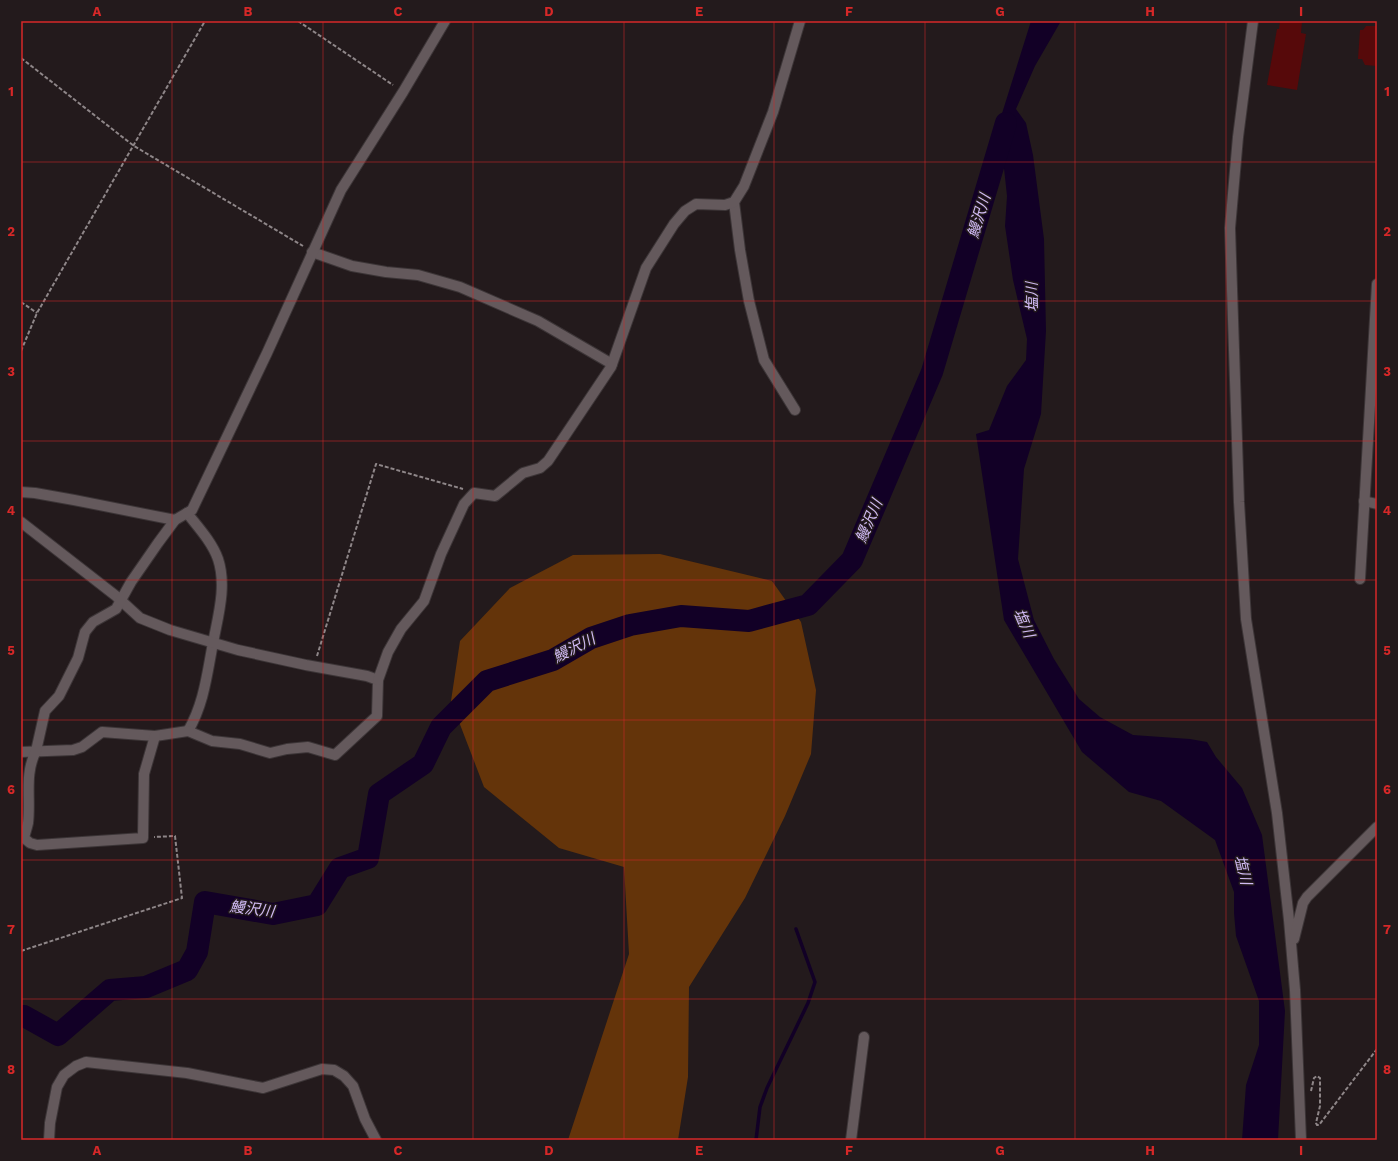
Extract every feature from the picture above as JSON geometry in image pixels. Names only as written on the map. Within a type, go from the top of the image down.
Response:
[{"type":"street","points":[[155,736],[144,774],[143,838],[37,845],[30,843],[22,837],[28,824],[28,778],[45,711],[59,696],[78,658],[85,632],[93,622],[116,609],[131,582],[175,520],[192,510],[267,353],[341,190],[403,92],[445,21]]},
{"type":"street","points":[[21,752],[73,750],[82,747],[102,732],[155,736],[188,731],[212,741],[240,744],[270,753],[287,749],[308,748],[336,755],[377,716],[378,680],[388,652],[402,629],[424,600],[441,554],[464,504],[474,492],[495,496],[523,473],[540,468],[548,461],[612,364],[646,268],[674,224],[685,210],[696,204],[726,205],[734,202],[744,186],[773,112],[800,21]]},
{"type":"street","points":[[1252,21],[1238,138],[1230,228],[1239,502],[1246,619],[1276,806],[1292,946],[1301,1140]]},
{"type":"street","points":[[734,202],[745,279],[764,360],[795,410]]},
{"type":"street","points":[[312,252],[352,266],[386,272],[418,275],[460,288],[538,321],[612,364]]},
{"type":"street","points":[[1360,580],[1377,284]]},
{"type":"street","points":[[21,492],[74,500],[175,520]]},
{"type":"street","points":[[1364,501],[1377,504]]},
{"type":"street","points":[[187,513],[207,539],[218,558],[222,593],[219,618],[203,696],[196,717],[188,731]]},
{"type":"street","points":[[21,522],[140,618],[170,630],[238,650],[367,676],[378,680]]},
{"type":"street","points":[[1292,946],[1303,903],[1307,897],[1377,827]]},
{"type":"street","points":[[851,1140],[864,1037]]},
{"type":"street","points":[[49,1140],[50,1123],[57,1087],[64,1075],[76,1066],[86,1062],[187,1074],[263,1088],[322,1069],[334,1070],[344,1076],[353,1086],[365,1119],[376,1140]]},
{"type":"path","points":[[21,351],[37,313],[205,21]]},
{"type":"path","points":[[298,21],[403,92]]},
{"type":"path","points":[[21,58],[134,146],[312,252]]},
{"type":"path","points":[[21,302],[37,313]]},
{"type":"path","points":[[314,666],[376,464],[474,492]]},
{"type":"path","points":[[21,951],[182,898],[175,836],[143,838]]},
{"type":"path","points":[[1311,1092],[1314,1078],[1318,1076],[1320,1078],[1320,1106],[1316,1123],[1319,1125],[1377,1049]]},
{"type":"shaded area","points":[[660,554],[772,581],[801,622],[816,690],[811,754],[785,816],[745,898],[689,987],[688,1077],[678,1140],[568,1140],[629,954],[624,867],[559,848],[484,787],[451,701],[460,641],[510,588],[573,555]]},
{"type":"water","name":"塩川","points":[[1031,21],[1061,21],[1035,66],[1016,109],[1026,123],[1033,155],[1044,239],[1046,331],[1041,414],[1024,469],[1018,559],[1034,620],[1054,659],[1079,699],[1100,717],[1133,735],[1190,739],[1207,742],[1216,757],[1242,788],[1262,835],[1285,1011],[1278,1140],[1242,1140],[1246,1085],[1259,1045],[1259,1001],[1236,936],[1234,892],[1215,840],[1161,801],[1129,792],[1082,752],[1004,620],[976,434],[989,430],[1007,386],[1026,360],[1027,339],[1013,280],[1005,226],[1007,196],[1003,159],[993,142]]},
{"type":"building","points":[[1280,21],[1302,21],[1301,33],[1306,34],[1297,90],[1267,85],[1277,29],[1279,29]]},
{"type":"building","points":[[1366,26],[1377,26],[1377,66],[1365,65],[1362,59],[1358,59],[1360,30],[1363,30]]},
{"type":"waterway","name":"鰻沢川","points":[[21,1016],[24,1016],[58,1035],[110,990],[146,987],[187,970],[197,952],[205,902],[273,914],[317,905],[340,868],[368,858],[379,794],[423,764],[441,727],[487,681],[553,660],[591,638],[630,625],[681,616],[749,621],[808,605],[852,560],[932,372],[1006,123]]},
{"type":"waterway","points":[[756,1140],[760,1107],[767,1088],[808,1003],[815,982],[796,929]]}]
